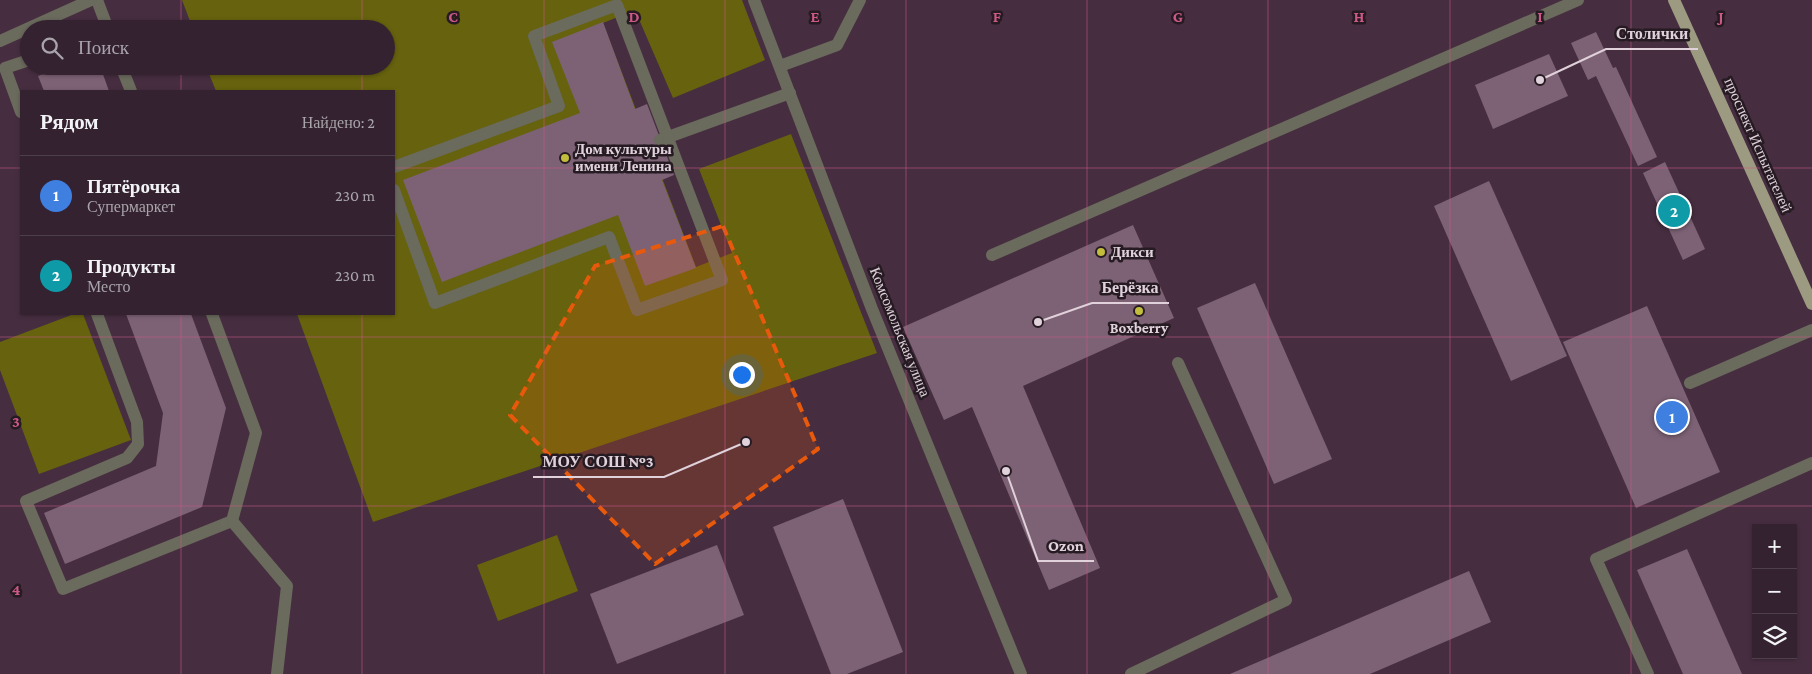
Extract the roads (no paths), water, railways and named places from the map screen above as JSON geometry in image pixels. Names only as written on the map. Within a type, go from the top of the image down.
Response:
[{"type":"main road","name":"проспект Испытателей","points":[[1674,0],[1812,304]]},
{"type":"street","points":[[47,20],[91,0]]},
{"type":"street","points":[[97,0],[105,20]]},
{"type":"street","name":"Комсомольская улица","points":[[754,0],[872,309],[1021,674]]},
{"type":"street","points":[[780,66],[837,45],[860,0]]},
{"type":"street","points":[[992,255],[1578,0]]},
{"type":"street","points":[[395,167],[559,106],[534,36],[617,5],[664,139],[722,280],[637,310],[609,237],[435,303],[395,193]]},
{"type":"street","points":[[0,41],[20,32]]},
{"type":"street","points":[[20,63],[5,68],[20,109]]},
{"type":"street","points":[[124,75],[130,90]]},
{"type":"street","points":[[664,139],[790,93]]},
{"type":"street","points":[[97,315],[137,422],[138,444],[127,458],[26,502],[63,589],[232,521]]},
{"type":"street","points":[[212,315],[256,433],[232,521]]},
{"type":"street","points":[[1690,383],[1812,330]]},
{"type":"street","points":[[1131,674],[1286,600],[1178,363]]},
{"type":"street","points":[[1648,674],[1596,559],[1812,463]]},
{"type":"street","points":[[232,521],[287,586],[277,674]]},
{"type":"place","name":"Столички","points":[[1540,80]]},
{"type":"place","name":"Дом культуры имени Ленина","points":[[565,158]]},
{"type":"place","name":"Продукты","points":[[1674,211]]},
{"type":"place","name":"Дикси","points":[[1101,252]]},
{"type":"place","name":"Boxberry","points":[[1139,311]]},
{"type":"place","name":"Берёзка","points":[[1038,322]]},
{"type":"place","name":"Пятёрочка","points":[[1672,417]]},
{"type":"place","name":"МОУ СОШ №3","points":[[746,442]]},
{"type":"place","name":"Ozon","points":[[1006,471]]}]
